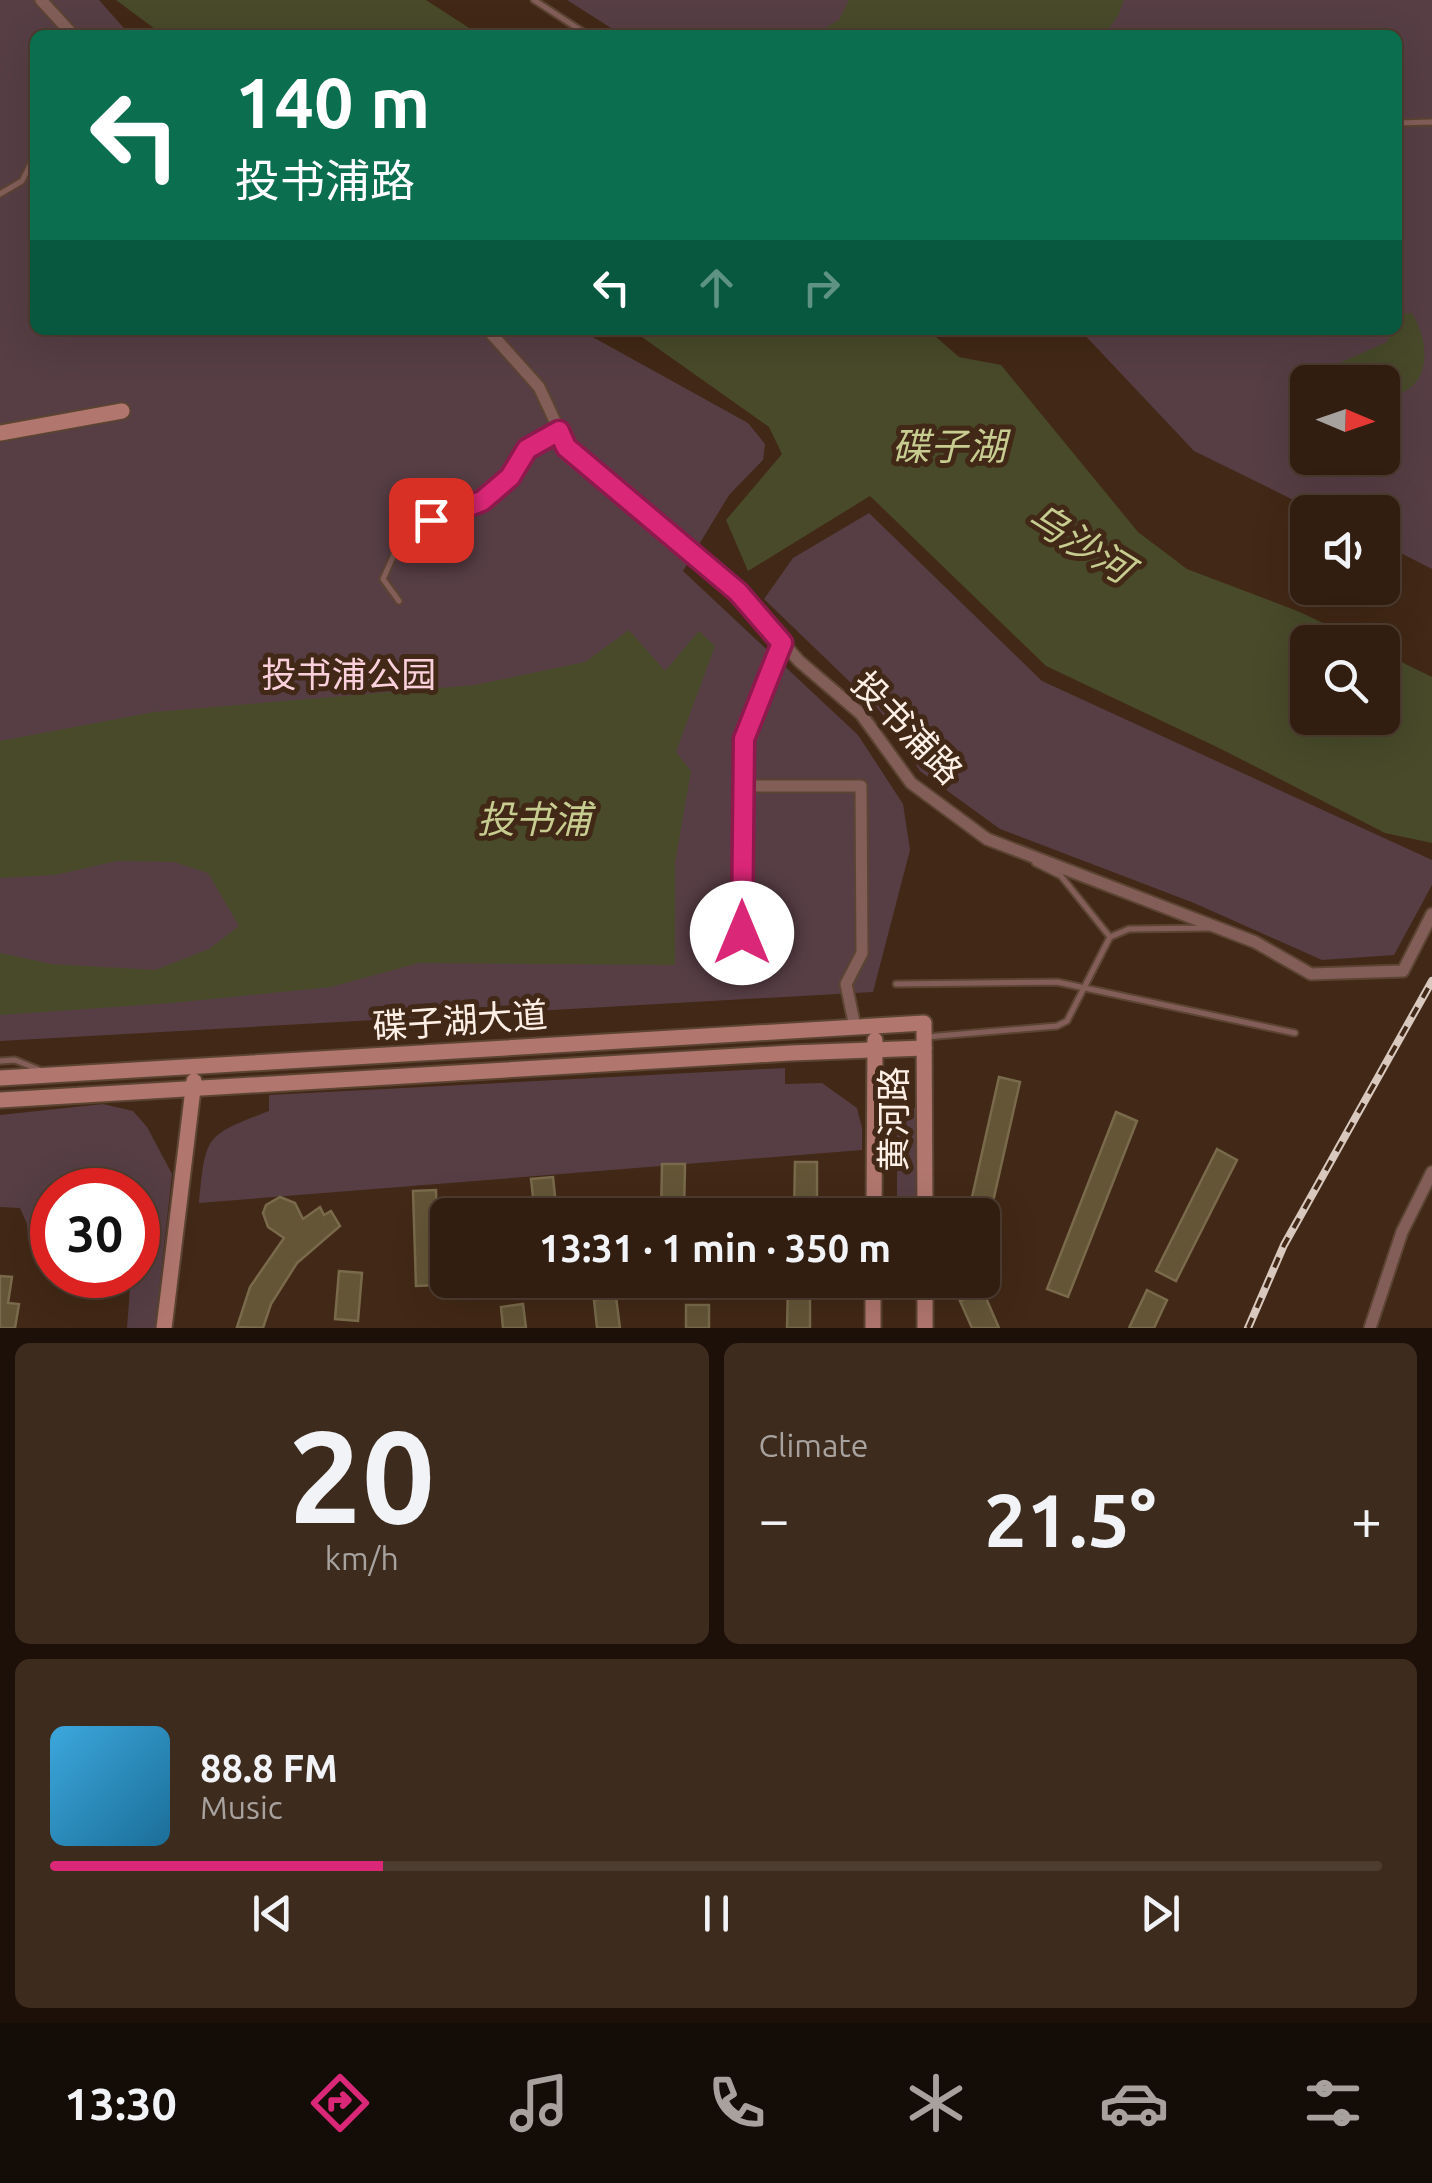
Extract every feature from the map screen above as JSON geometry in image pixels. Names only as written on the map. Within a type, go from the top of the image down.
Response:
[{"type":"main road","points":[[0,433],[122,411]]},
{"type":"main road","name":"碟子湖大道","points":[[0,1078],[876,1026],[924,1036]]},
{"type":"main road","name":"黄河路","points":[[874,1198],[876,1026]]},
{"type":"main road","name":"碟子湖大道","points":[[0,1100],[875,1050],[924,1036]]},
{"type":"main road","name":"黄河路","points":[[924,1036],[925,1198]]},
{"type":"main road","points":[[164,1328],[196,1067]]},
{"type":"main road","points":[[873,1298],[873,1328]]},
{"type":"main road","points":[[925,1298],[926,1328]]},
{"type":"street","points":[[41,0],[68,30]]},
{"type":"street","name":"投书浦路","points":[[492,335],[538,387],[566,447],[738,592],[782,643],[861,714],[911,783],[987,840],[1255,942],[1311,974],[1403,971],[1432,914]]},
{"type":"street","points":[[742,933],[744,739],[782,643]]},
{"type":"street","points":[[742,786],[861,786],[862,953],[846,984],[855,1027]]},
{"type":"street","points":[[1370,1328],[1402,1232],[1432,1172]]},
{"type":"lane","points":[[534,0],[580,30]]},
{"type":"lane","points":[[1402,124],[1432,122]]},
{"type":"lane","points":[[0,194],[22,181],[30,167]]},
{"type":"lane","points":[[399,602],[383,579],[405,530],[482,501],[510,477],[527,449],[559,431]]},
{"type":"lane","points":[[987,840],[1061,876],[1110,938]]},
{"type":"lane","points":[[924,1036],[1057,1026],[1067,1021],[1110,938],[1128,929],[1218,928]]},
{"type":"lane","points":[[896,984],[1057,982],[1295,1033]]},
{"type":"lane","points":[[0,1061],[15,1060],[54,1076]]},
{"type":"green space","name":"投书浦公园","points":[[0,0],[99,0],[126,30],[30,30],[30,335],[589,335],[748,423],[765,444],[763,460],[729,495],[683,571],[858,735],[903,804],[910,850],[873,992],[0,1041]]},
{"type":"green space","points":[[567,0],[1432,0],[1432,569],[1400,553],[1400,495],[1290,495],[1290,498],[1194,451],[1085,335],[1402,335],[1402,30],[614,30]]},
{"type":"green space","points":[[869,513],[1042,681],[1432,860],[1432,885],[1394,955],[1322,960],[1194,903],[1000,829],[920,771],[880,711],[764,599],[793,558]]},
{"type":"green space","points":[[785,1068],[785,1084],[822,1083],[857,1108],[862,1150],[199,1203],[204,1163],[212,1141],[232,1126],[269,1111],[269,1095]]},
{"type":"green space","points":[[103,1104],[133,1111],[147,1127],[172,1174],[160,1283],[160,1168],[30,1168],[30,1242],[20,1208],[0,1207],[0,1115]]},
{"type":"green space","points":[[902,1108],[916,1108],[919,1116],[920,1198],[897,1198],[897,1116]]},
{"type":"green space","points":[[129,1298],[158,1298],[155,1328],[127,1328]]},
{"type":"water","points":[[116,0],[426,0],[472,30],[156,30]]},
{"type":"water","points":[[849,0],[1124,0],[1108,30],[822,30],[839,20]]},
{"type":"water","points":[[1412,313],[1425,354],[1419,378],[1400,393],[1400,365],[1335,365],[1387,342],[1389,335],[1402,335],[1402,314]]},
{"type":"water","name":"碟子湖","points":[[639,335],[934,335],[959,357],[1001,365],[1138,532],[1187,569],[1327,625],[1290,625],[1290,735],[1400,735],[1400,661],[1432,677],[1432,843],[1385,833],[1046,666],[870,496],[748,571],[726,520],[782,454],[769,427]]},
{"type":"water","name":"投书浦","points":[[629,630],[665,671],[699,631],[715,646],[676,752],[691,771],[675,863],[675,965],[419,963],[331,987],[0,1015],[0,953],[52,964],[155,970],[209,949],[239,926],[208,873],[174,862],[117,861],[55,875],[0,878],[0,741],[154,712],[475,685],[585,662]]},
{"type":"building","points":[[999,1077],[1020,1082],[994,1198],[972,1198]]},
{"type":"building","points":[[1116,1112],[1137,1121],[1068,1297],[1047,1289]]},
{"type":"building","points":[[1217,1149],[1237,1160],[1176,1281],[1156,1271]]},
{"type":"building","points":[[795,1162],[817,1162],[817,1198],[794,1198]]},
{"type":"building","points":[[662,1164],[685,1164],[684,1198],[661,1198]]},
{"type":"building","points":[[553,1177],[555,1198],[533,1198],[531,1179]]},
{"type":"building","points":[[436,1190],[436,1198],[430,1198],[430,1285],[416,1286],[413,1191]]},
{"type":"building","points":[[280,1197],[295,1203],[303,1219],[320,1207],[324,1215],[331,1211],[340,1226],[297,1263],[271,1304],[263,1328],[237,1327],[250,1287],[284,1238],[268,1227],[263,1213],[266,1205]]},
{"type":"building","points":[[339,1271],[362,1273],[358,1321],[335,1319]]},
{"type":"building","points":[[0,1276],[12,1277],[8,1303],[19,1304],[15,1328],[0,1328]]},
{"type":"building","points":[[1147,1290],[1167,1300],[1154,1328],[1129,1328]]},
{"type":"building","points":[[616,1298],[620,1328],[597,1328],[594,1300]]},
{"type":"building","points":[[788,1298],[810,1298],[810,1328],[787,1328]]},
{"type":"building","points":[[986,1298],[999,1328],[972,1328],[960,1301]]},
{"type":"building","points":[[523,1304],[526,1328],[503,1328],[501,1307]]},
{"type":"building","points":[[686,1305],[709,1305],[709,1328],[686,1328]]},
{"type":"railway","points":[[1248,1328],[1284,1245],[1432,981]]},
{"type":"route","points":[[431,520],[482,501],[510,477],[527,449],[559,431],[566,447],[738,592],[782,643],[744,739],[742,933]]},
{"type":"water label","name":"乌沙河","points":[[1080,543]]}]
